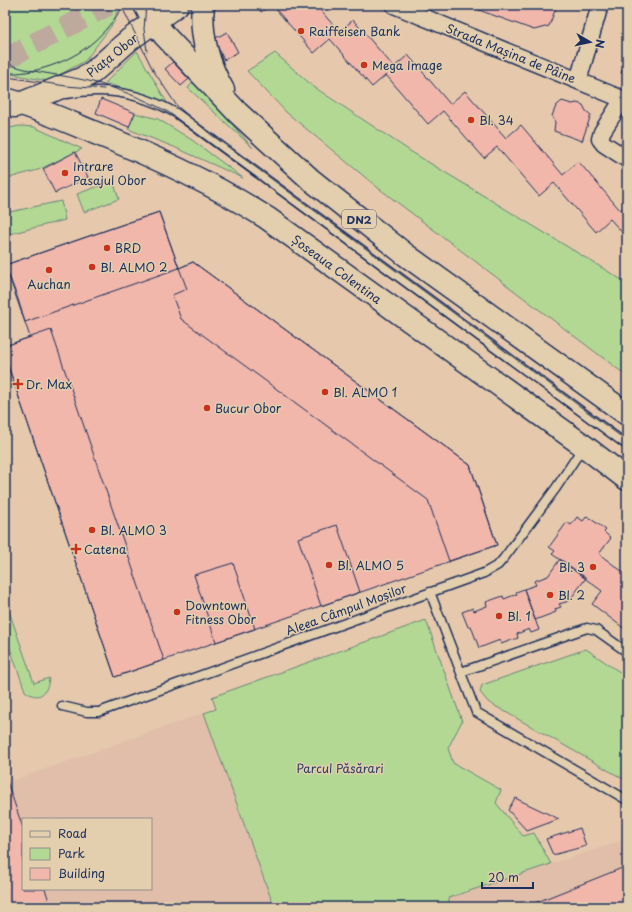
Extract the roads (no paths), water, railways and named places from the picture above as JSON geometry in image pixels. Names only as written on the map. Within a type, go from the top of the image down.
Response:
[{"type":"main road","name":"Piața Obor","points":[[10,104],[81,79],[93,72],[129,40],[150,13],[177,5]]},
{"type":"main road","points":[[203,5],[202,28],[206,48],[214,71],[238,113]]},
{"type":"main road","name":"DN2","points":[[150,13],[165,36],[238,113],[310,179],[394,246],[627,414]]},
{"type":"main road","name":"Șoseaua Colentina","points":[[10,104],[160,160],[215,187],[243,203],[267,218],[584,446],[627,479]]},
{"type":"street","name":"Strada Mașina de Pâine","points":[[394,5],[625,100]]},
{"type":"street","points":[[578,80],[600,5]]},
{"type":"street","points":[[625,100],[602,132],[600,139],[604,144],[627,159]]},
{"type":"lane","points":[[10,104],[69,94],[100,91],[124,92],[142,97],[169,109],[185,119],[333,230],[627,445]]},
{"type":"lane","name":"Aleea Câmpul Moșilor","points":[[62,706],[87,712],[99,712],[484,573],[498,565],[511,550],[556,488],[584,446]]},
{"type":"lane","points":[[430,592],[476,712],[627,800]]},
{"type":"lane","points":[[461,672],[587,628],[596,630],[627,652]]},
{"type":"tunnel","points":[[5,59],[108,5]]},
{"type":"tram line","points":[[121,5],[153,70],[177,106],[209,133],[627,441]]},
{"type":"tram line","points":[[5,73],[27,72],[51,66],[73,56],[101,35],[124,5]]},
{"type":"tram line","points":[[146,5],[144,29],[147,51]]},
{"type":"tram line","points":[[5,62],[21,68],[101,84],[136,97],[168,112],[627,451]]},
{"type":"tram line","points":[[7,77],[66,86],[104,89]]},
{"type":"place","name":"Raiffeisen Bank","points":[[301,31]]},
{"type":"place","name":"Mega Image","points":[[364,65]]},
{"type":"place","name":"Bl. 34","points":[[471,120]]},
{"type":"place","name":"Intrare Pasajul Obor","points":[[65,173]]},
{"type":"place","name":"BRD","points":[[107,248]]},
{"type":"place","name":"Bl. ALMO 2","points":[[92,267]]},
{"type":"place","name":"Auchan","points":[[49,270]]},
{"type":"place","name":"Dr. Max","points":[[18,384]]},
{"type":"place","name":"Bl. ALMO 1","points":[[325,392]]},
{"type":"place","name":"Bucur Obor","points":[[207,408]]},
{"type":"place","name":"Bl. ALMO 3","points":[[92,530]]},
{"type":"place","name":"Catena","points":[[76,549]]},
{"type":"place","name":"Bl. ALMO 5","points":[[329,565]]},
{"type":"place","name":"Bl. 3","points":[[593,567]]},
{"type":"place","name":"Bl. 2","points":[[550,595]]},
{"type":"place","name":"Downtown Fitness Obor","points":[[177,612]]},
{"type":"place","name":"Bl. 1","points":[[499,616]]},
{"type":"park label","name":"Parcul Păsărari","points":[[340,768]]}]
